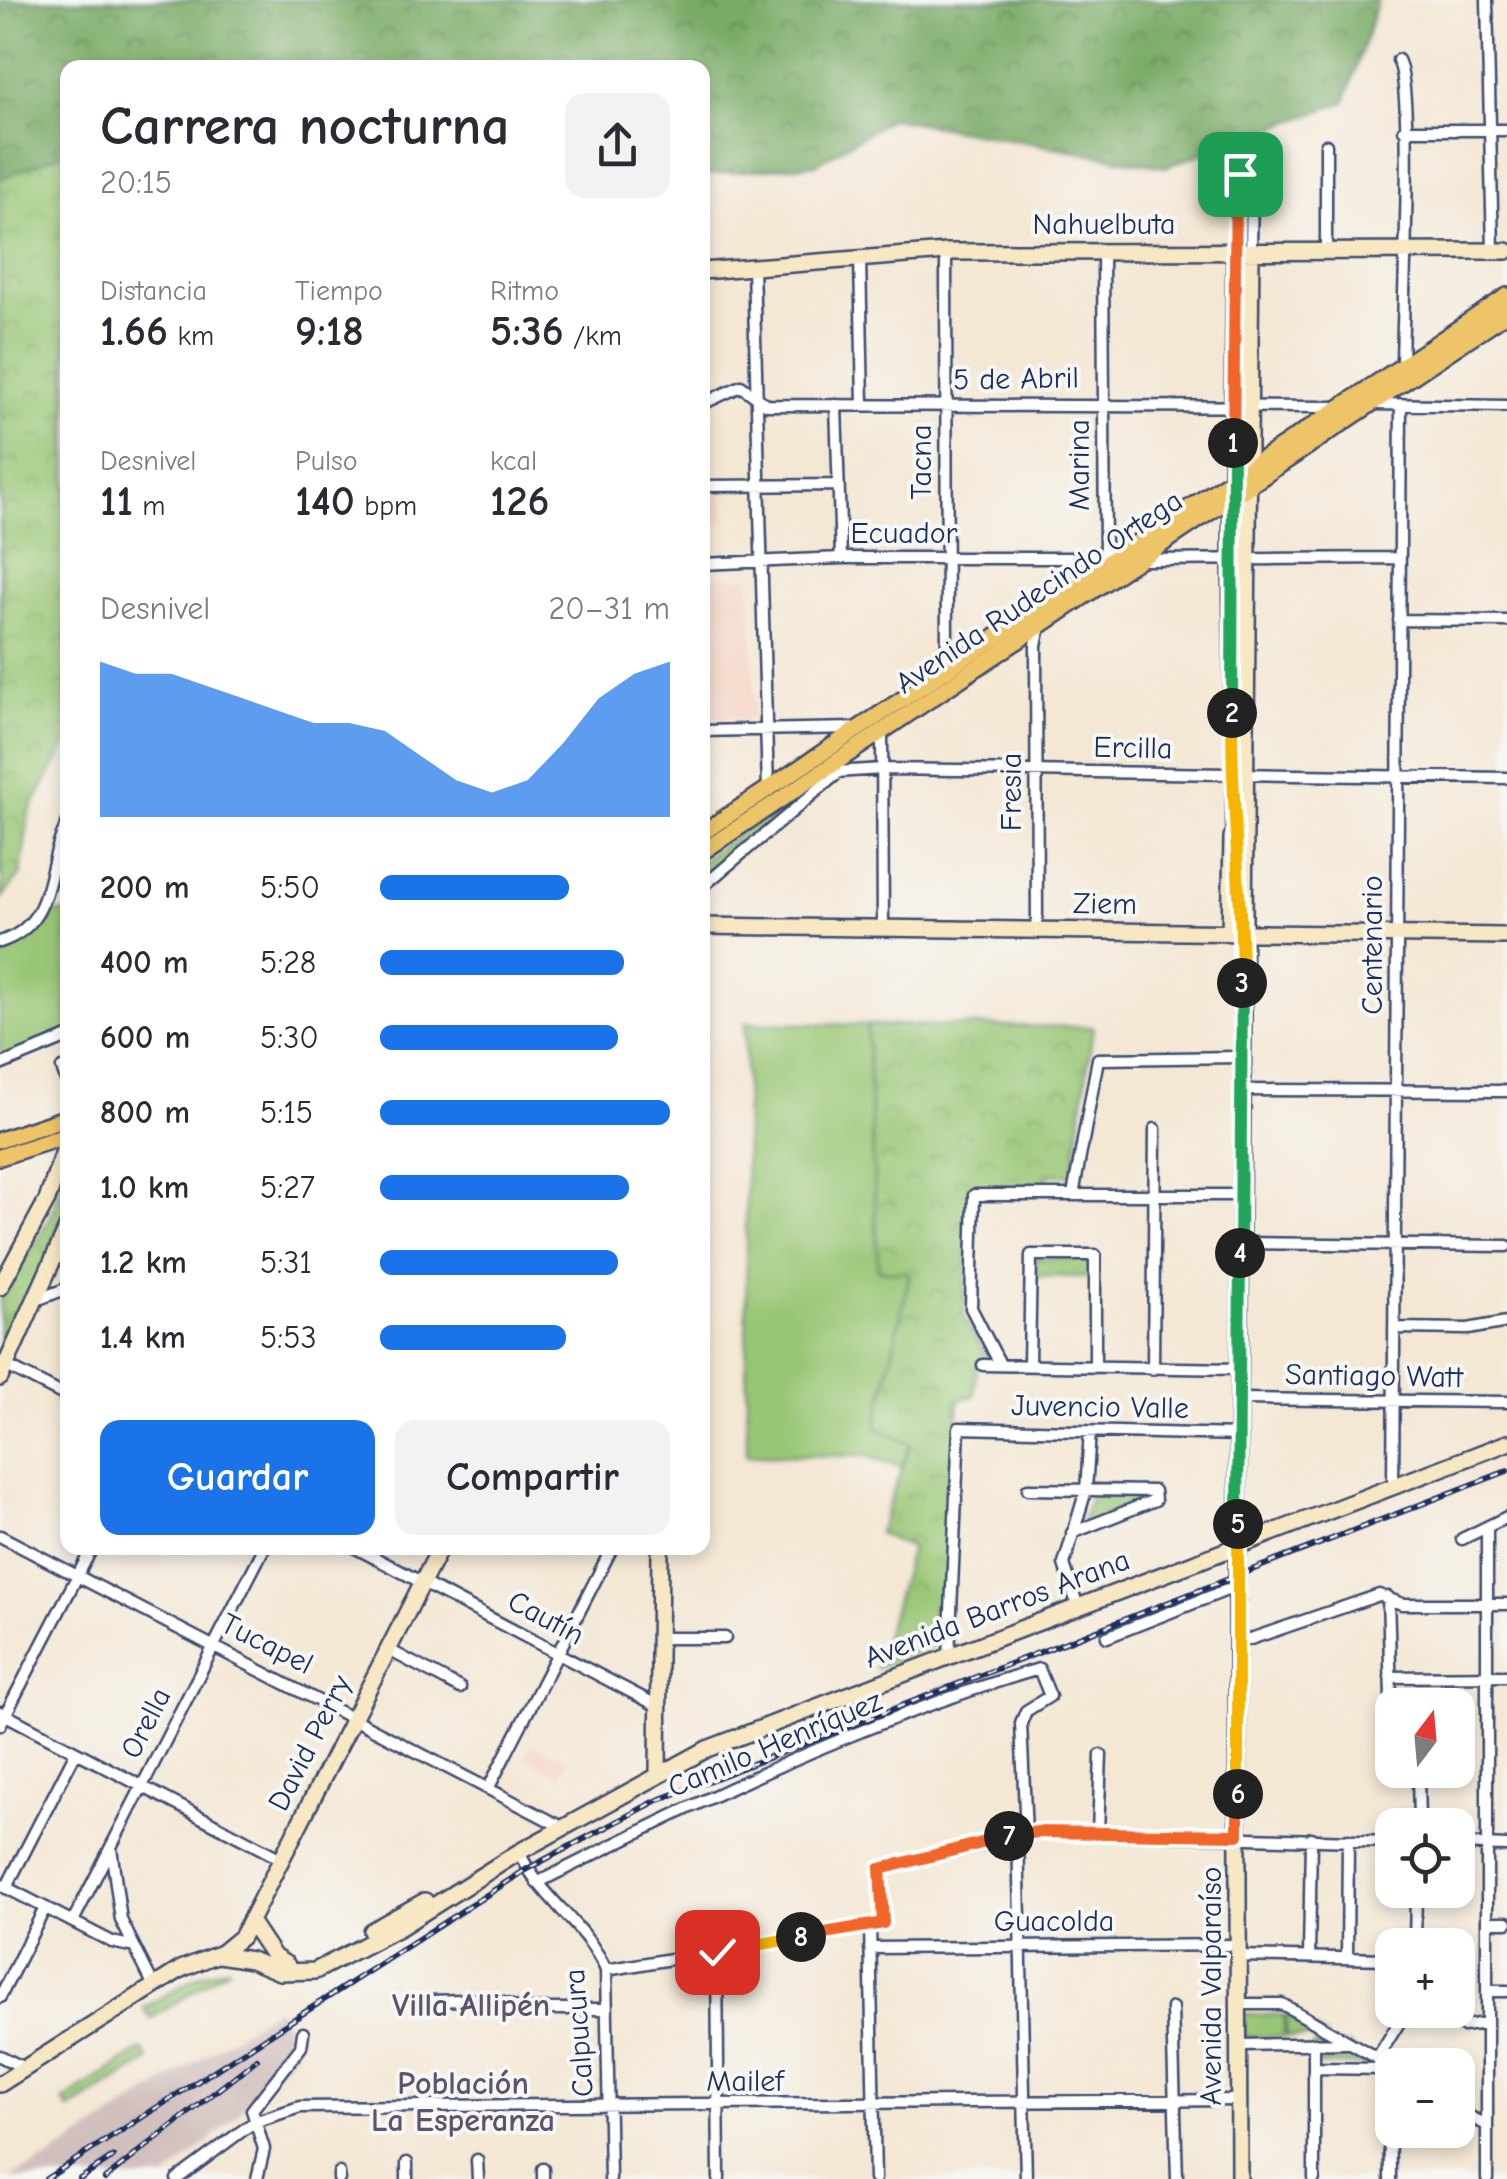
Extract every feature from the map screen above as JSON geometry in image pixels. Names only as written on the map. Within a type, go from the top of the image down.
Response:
[{"type":"main road","name":"Avenida Valparaíso","points":[[1236,933],[1242,892],[1232,560],[1232,407],[1243,251]]},
{"type":"main road","name":"Avenida Valparaíso","points":[[1239,2179],[1236,1644],[1241,1057],[1232,821],[1238,775],[1251,475],[1243,251]]},
{"type":"main road","name":"Nahuelbuta","points":[[710,270],[946,252],[1500,251]]},
{"type":"main road","name":"Avenida Rudecindo Ortega","points":[[1251,475],[1342,407],[1507,296]]},
{"type":"main road","name":"Avenida Rudecindo Ortega","points":[[710,847],[1136,560],[1233,487],[1371,404],[1507,313]]},
{"type":"main road","name":"Avenida Rudecindo Ortega","points":[[710,828],[946,672],[1104,560],[1233,487]]},
{"type":"main road","name":"Avenida Valparaíso","points":[[1232,821],[1242,892]]},
{"type":"main road","name":"Ziem","points":[[710,926],[1507,936]]},
{"type":"main road","points":[[0,1140],[60,1120]]},
{"type":"main road","points":[[0,1157],[60,1139]]},
{"type":"main road","points":[[0,1287],[48,1200],[60,1162]]},
{"type":"main road","points":[[2,1368],[60,1244]]},
{"type":"main road","name":"Avenida Barros Arana","points":[[287,1965],[307,1964],[332,1953],[707,1749],[1507,1443]]},
{"type":"main road","name":"David Perry","points":[[219,1955],[240,1937],[250,1921],[436,1555]]},
{"type":"main road","points":[[658,1774],[660,1555]]},
{"type":"main road","name":"Avenida Barros Arana","points":[[219,1955],[251,1960],[280,1972],[315,1971],[402,1926],[518,1852]]},
{"type":"main road","points":[[250,1921],[274,1957],[287,1965]]},
{"type":"main road","points":[[0,2084],[181,1969],[238,1949],[287,1965]]},
{"type":"street","points":[[1488,0],[1490,130],[1500,251]]},
{"type":"street","points":[[1401,65],[1402,367]]},
{"type":"street","points":[[1404,130],[1507,130]]},
{"type":"street","points":[[1326,145],[1326,251]]},
{"type":"street","name":"Avenida Valparaíso","points":[[1243,174],[1252,181],[1243,251],[1236,182],[1243,174]]},
{"type":"street","name":"Marina","points":[[1104,251],[1104,560]]},
{"type":"street","name":"Tacna","points":[[946,252],[946,672]]},
{"type":"street","points":[[860,258],[863,405]]},
{"type":"street","points":[[753,267],[768,790]]},
{"type":"street","name":"5 de Abril","points":[[710,400],[740,386],[767,405],[1104,403],[1342,407]]},
{"type":"street","points":[[1371,404],[1507,406]]},
{"type":"street","name":"Centenario","points":[[1393,1487],[1401,404]]},
{"type":"street","points":[[836,405],[841,558]]},
{"type":"street","points":[[710,486],[838,484]]},
{"type":"street","name":"Ecuador","points":[[710,564],[841,558],[1104,560]]},
{"type":"street","points":[[1136,560],[1400,558]]},
{"type":"street","points":[[1399,620],[1507,621]]},
{"type":"street","name":"Fresia","points":[[1037,931],[1036,652],[1040,626]]},
{"type":"street","points":[[1015,642],[1036,652]]},
{"type":"street","points":[[710,731],[861,728]]},
{"type":"street","points":[[882,731],[883,929]]},
{"type":"street","name":"Ercilla","points":[[819,773],[882,769],[1507,778]]},
{"type":"street","points":[[710,880],[839,772]]},
{"type":"street","points":[[0,942],[26,929],[40,914],[60,849]]},
{"type":"street","points":[[0,1065],[60,1039]]},
{"type":"street","points":[[1073,1195],[1098,1059],[1241,1057]]},
{"type":"street","points":[[1241,1090],[1507,1091]]},
{"type":"street","points":[[1154,1368],[1155,1128]]},
{"type":"street","points":[[1000,1364],[970,1308],[974,1195],[1240,1194]]},
{"type":"street","points":[[1029,1365],[1031,1240]]},
{"type":"street","points":[[1095,1367],[1096,1241]]},
{"type":"street","points":[[1240,1243],[1507,1246]]},
{"type":"street","points":[[1031,1255],[1095,1255]]},
{"type":"street","points":[[35,1300],[60,1291]]},
{"type":"street","points":[[1394,1328],[1468,1329],[1507,1322]]},
{"type":"street","points":[[983,1365],[1240,1369]]},
{"type":"street","points":[[2,1368],[60,1394]]},
{"type":"street","name":"Santiago Watt","points":[[1240,1399],[1507,1402]]},
{"type":"street","name":"Juvencio Valle","points":[[948,1657],[959,1428],[1240,1435]]},
{"type":"street","points":[[1078,1608],[1064,1564],[1086,1490],[1090,1432]]},
{"type":"street","points":[[1028,1490],[1154,1492],[1154,1500],[1072,1533]]},
{"type":"street","points":[[1462,1539],[1507,1517]]},
{"type":"street","points":[[1486,1528],[1487,2179]]},
{"type":"street","name":"Tucapel","points":[[0,1536],[562,1827]]},
{"type":"street","points":[[88,1555],[2,1717],[282,1859]]},
{"type":"street","name":"Orella","points":[[73,1922],[260,1555]]},
{"type":"street","name":"Cautín","points":[[370,1555],[658,1706]]},
{"type":"street","points":[[489,1786],[608,1555]]},
{"type":"street","points":[[1106,1638],[1237,1586]]},
{"type":"street","points":[[1236,1644],[1371,1597],[1388,1597],[1402,1604],[1507,1604]]},
{"type":"street","points":[[1388,1597],[1390,1688]]},
{"type":"street","points":[[659,1638],[725,1638]]},
{"type":"street","points":[[388,1650],[460,1688]]},
{"type":"street","name":"Camilo Henríquez","points":[[538,1883],[786,1762],[1038,1669],[1050,1696],[1022,1718],[1022,1834]]},
{"type":"street","points":[[1390,1677],[1507,1676]]},
{"type":"street","points":[[76,1752],[3,1886],[130,1946]]},
{"type":"street","points":[[1098,1832],[1101,1755]]},
{"type":"street","points":[[606,1970],[883,1923],[880,1869],[1022,1834],[1098,1832],[1375,1841]]},
{"type":"street","points":[[1022,1834],[1020,1946],[1026,2179]]},
{"type":"street","points":[[1309,1957],[1310,1838]]},
{"type":"street","points":[[1347,1958],[1348,1840]]},
{"type":"street","points":[[1475,1845],[1507,1846]]},
{"type":"street","points":[[111,1847],[115,1894],[130,1946],[154,1986]]},
{"type":"street","name":"Calpucura","points":[[518,1852],[538,1883],[598,1953],[606,1970],[610,2179]]},
{"type":"street","points":[[0,1997],[46,1908]]},
{"type":"street","points":[[1487,1922],[1507,1922]]},
{"type":"street","points":[[870,1925],[875,2179]]},
{"type":"street","name":"Guacolda","points":[[870,1948],[1238,1950],[1375,1959]]},
{"type":"street","points":[[717,1952],[718,2179]]},
{"type":"street","points":[[1487,1991],[1507,1991]]},
{"type":"street","points":[[432,2001],[492,1999],[521,2010],[607,2009]]},
{"type":"street","points":[[1238,2004],[1282,2004],[1352,2042],[1375,2059]]},
{"type":"street","points":[[1172,2008],[1176,2179]]},
{"type":"street","points":[[1475,2024],[1487,2023]]},
{"type":"street","points":[[257,2179],[264,2150],[252,2110],[304,2042],[303,2033]]},
{"type":"street","points":[[1238,2045],[1352,2042]]},
{"type":"street","points":[[1314,2043],[1314,2179]]},
{"type":"street","points":[[0,2056],[24,2068]]},
{"type":"street","points":[[1314,2068],[1375,2064]]},
{"type":"street","name":"Mailef","points":[[254,2122],[300,2108],[1239,2100]]},
{"type":"street","points":[[1475,2119],[1487,2125]]},
{"type":"street","points":[[177,2179],[254,2122]]},
{"type":"street","points":[[1390,2148],[1390,2179]]},
{"type":"street","points":[[477,2160],[478,2179]]},
{"type":"street","points":[[407,2163],[407,2179]]},
{"type":"shaded area","points":[[710,494],[723,494],[723,525],[710,525]]},
{"type":"shaded area","points":[[750,577],[755,719],[710,720],[710,578]]},
{"type":"shaded area","points":[[532,1744],[569,1759],[561,1775],[525,1758]]},
{"type":"shaded area","points":[[277,2008],[297,2050],[229,2123],[166,2179],[8,2179],[48,2159]]},
{"type":"green space","points":[[0,0],[1378,0],[1345,102],[1165,167],[891,118],[816,164],[710,174],[710,60],[60,60],[60,728],[0,876]]},
{"type":"green space","points":[[60,154],[60,757],[29,813],[21,874],[2,898],[0,179]]},
{"type":"green space","points":[[820,776],[829,776],[710,868],[710,854]]},
{"type":"green space","points":[[60,912],[60,1038],[0,1063],[0,950],[42,930],[49,913]]},
{"type":"green space","points":[[745,1023],[867,1025],[878,1270],[910,1272],[876,1428],[911,1444],[901,1467],[866,1456],[747,1455]]},
{"type":"green space","points":[[867,1025],[1093,1027],[1073,1175],[1047,1175],[1046,1189],[970,1189],[964,1317],[990,1362],[977,1362],[974,1396],[959,1399],[945,1641],[876,1668],[911,1548],[878,1533],[911,1444],[876,1428],[910,1273],[878,1270]]},
{"type":"green space","points":[[60,1184],[60,1229],[0,1369],[0,1301],[51,1216]]},
{"type":"green space","points":[[1034,1258],[1092,1259],[1092,1277],[1034,1276]]},
{"type":"green space","points":[[1091,1494],[1148,1495],[1149,1497],[1081,1526]]},
{"type":"green space","points":[[230,1967],[151,2019],[144,2008],[202,1974]]},
{"type":"green space","points":[[1244,2014],[1284,2015],[1284,2037],[1244,2037]]},
{"type":"green space","points":[[1286,2015],[1326,2037],[1286,2037]]},
{"type":"green space","points":[[1313,2046],[1349,2046],[1367,2065],[1313,2065]]},
{"type":"green space","points":[[142,2049],[149,2060],[69,2110],[63,2101]]},
{"type":"railway","points":[[46,2179],[527,1869],[656,1801],[1507,1471]]},
{"type":"railway","points":[[105,2179],[257,2059]]},
{"type":"railway","points":[[80,2179],[113,2157]]},
{"type":"district","name":"Villa Allipén","points":[[471,2005]]},
{"type":"district","name":"Población La Esperanza","points":[[463,2102]]},
{"type":"route","points":[[717,1952],[883,1923],[880,1869],[996,1838],[1038,1832],[1238,1835],[1236,1592],[1242,892],[1232,821],[1232,560],[1236,182],[1240,174]]}]
